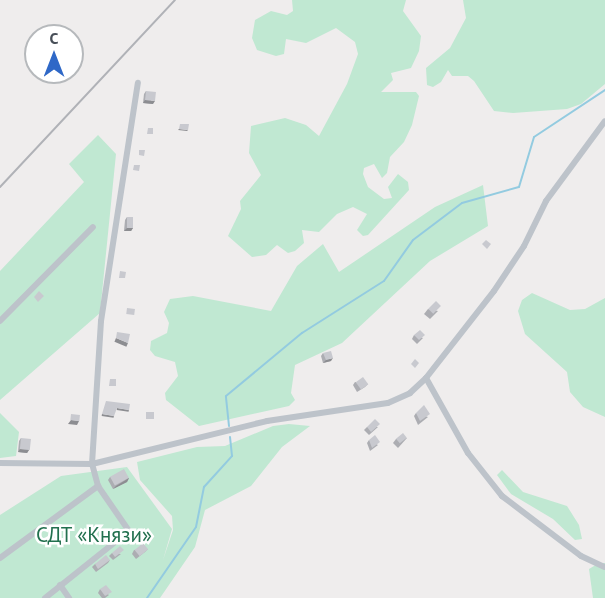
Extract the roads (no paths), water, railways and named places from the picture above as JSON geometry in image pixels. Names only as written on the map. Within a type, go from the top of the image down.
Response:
[{"type":"street","points":[[45,598],[129,531],[98,486],[93,465],[101,321],[138,83]]},
{"type":"street","points":[[0,463],[93,465],[267,421],[388,403],[410,393],[426,378],[494,291],[524,246],[546,201],[605,121]]},
{"type":"street","points":[[0,321],[93,227]]},
{"type":"street","points":[[426,378],[468,453],[502,496],[581,556],[605,567]]},
{"type":"street","points":[[0,558],[98,486]]},
{"type":"street","points":[[60,585],[69,598]]},
{"type":"waterway","points":[[229,426],[226,396],[302,333],[384,281],[413,240],[462,203],[519,187],[534,137],[605,90]]},
{"type":"waterway","points":[[147,598],[196,527],[204,487],[232,456],[230,437]]},
{"type":"railway","points":[[0,187],[175,0]]},
{"type":"park label","name":"СДТ «Князи»","points":[[94,535]]}]
